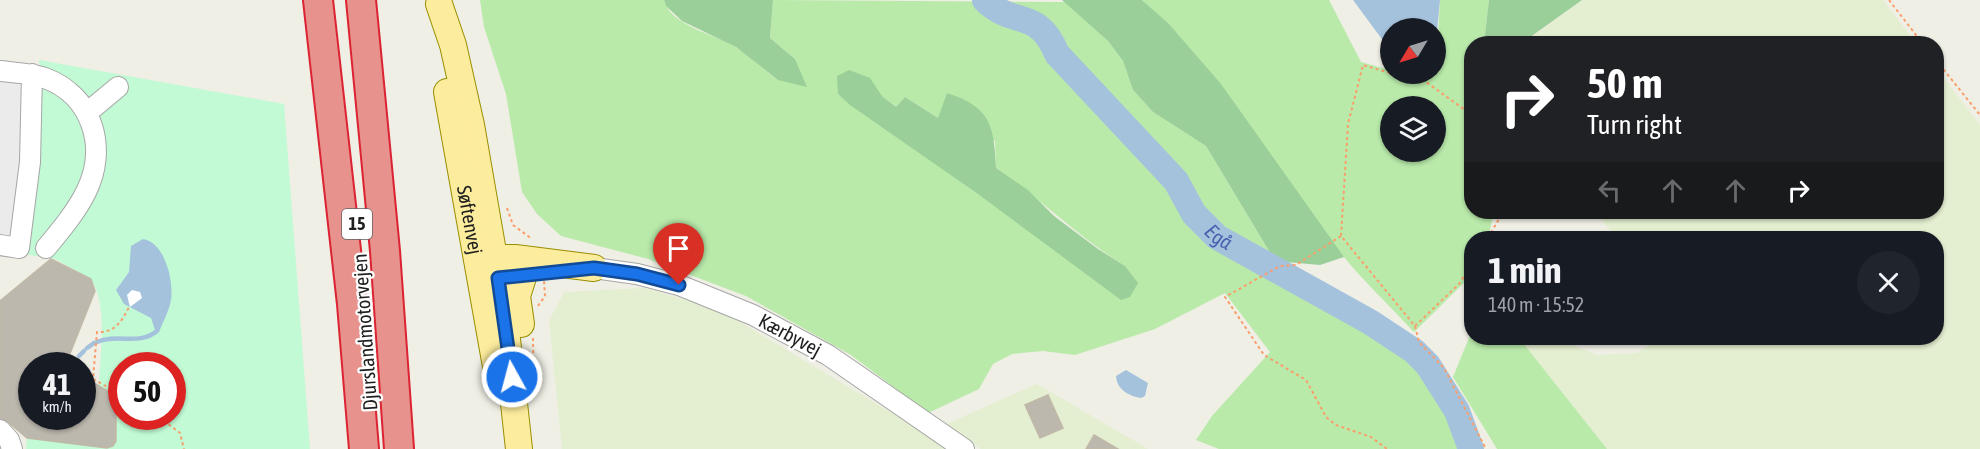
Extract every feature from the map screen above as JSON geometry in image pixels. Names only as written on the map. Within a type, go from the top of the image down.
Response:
[{"type":"highway","points":[[318,0],[351,293],[364,449]]},
{"type":"highway","name":"Djurslandmotorvejen","points":[[332,0],[352,173],[373,449]]},
{"type":"highway","name":"Djurslandmotorvejen","points":[[361,0],[384,229],[399,449]]},
{"type":"main road","name":"Søftenvej","points":[[439,2],[441,50],[490,268],[505,321],[517,441]]},
{"type":"main road","points":[[490,268],[515,258],[594,268]]},
{"type":"main road","name":"Søftenvej","points":[[490,268],[496,369],[517,441]]},
{"type":"main road","points":[[490,268],[523,276],[594,268]]},
{"type":"main road","points":[[514,407],[523,368],[523,342],[517,296],[523,276]]},
{"type":"street","points":[[0,71],[32,74],[61,86],[88,112],[96,135],[98,153],[94,172],[72,216],[46,248]]},
{"type":"street","points":[[0,245],[19,248],[30,162],[32,74]]},
{"type":"street","points":[[88,112],[118,87]]},
{"type":"street","name":"Kærbyvej","points":[[594,268],[637,274],[679,285],[753,315],[828,355],[964,449]]},
{"type":"street","points":[[0,430],[9,440],[12,449]]},
{"type":"path","points":[[1889,0],[1917,36]]},
{"type":"path","points":[[1380,70],[1363,65],[1348,124],[1341,236],[1415,326],[1419,342],[1444,368],[1486,449]]},
{"type":"path","points":[[1944,70],[1980,115]]},
{"type":"path","points":[[1429,84],[1464,109]]},
{"type":"path","points":[[1341,236],[1296,265],[1280,266],[1225,297],[1264,355],[1296,371],[1306,380],[1326,417],[1336,424],[1371,437],[1387,449]]},
{"type":"path","points":[[1415,326],[1459,284],[1464,276]]},
{"type":"path","points":[[108,387],[93,379],[97,332],[105,332],[116,326],[129,307]]},
{"type":"path","points":[[175,430],[180,434],[184,449]]},
{"type":"green space","points":[[480,0],[664,0],[668,9],[676,17],[737,48],[778,80],[795,59],[770,38],[773,0],[1065,2],[1108,41],[1123,61],[1133,90],[1153,112],[1206,146],[1275,261],[1268,271],[1416,356],[1452,411],[1466,449],[1219,449],[1196,440],[1212,416],[1270,352],[1225,293],[1155,329],[1075,355],[1043,351],[1012,354],[993,364],[979,389],[928,413],[851,355],[746,296],[648,259],[561,236],[537,214],[522,192],[506,94],[484,27]],"holes":[[[838,94],[882,96],[896,107],[905,97],[938,118],[995,141],[996,168],[1091,243],[1125,266],[978,194]]]},
{"type":"green space","points":[[664,0],[773,0],[770,38],[795,59],[807,87],[778,80],[736,47],[682,21],[666,6]]},
{"type":"green space","points":[[1062,0],[1142,0],[1169,24],[1221,84],[1344,257],[1320,265],[1275,261],[1206,146],[1153,112],[1133,90],[1123,61],[1108,41]]},
{"type":"green space","points":[[1142,0],[1329,0],[1361,62],[1380,67],[1380,84],[1446,84],[1446,18],[1439,18],[1440,0],[1489,0],[1485,36],[1464,36],[1464,219],[1492,219],[1490,231],[1464,231],[1464,283],[1414,332],[1335,246],[1218,82],[1169,26]]},
{"type":"green space","points":[[1489,0],[1582,0],[1532,36],[1485,36]]},
{"type":"green space","points":[[1582,0],[1883,0],[1911,36],[1533,36]]},
{"type":"green space","points":[[39,60],[284,104],[310,449],[26,449],[27,438],[116,441],[116,430],[186,430],[186,352],[108,352],[108,391],[99,385],[102,330],[100,302],[91,279],[55,259],[23,254],[40,82]]},
{"type":"green space","points":[[849,70],[870,78],[882,96],[896,107],[905,97],[938,118],[947,93],[973,105],[987,120],[991,130],[996,168],[1028,190],[1054,216],[1125,266],[1138,283],[1130,297],[1121,300],[978,194],[850,105],[838,94],[837,76]]},
{"type":"green space","points":[[1944,78],[1980,125],[1980,449],[1607,449],[1525,345],[1572,345],[1597,355],[1636,353],[1651,345],[1944,345],[1944,231],[1611,231],[1601,219],[1944,219]]},
{"type":"green space","points":[[644,288],[718,309],[952,449],[562,449],[549,321],[564,292]]},
{"type":"green space","points":[[1466,345],[1525,345],[1607,449],[1497,449],[1453,377]]},
{"type":"green space","points":[[1037,384],[1148,449],[981,449],[944,425]]},
{"type":"shaded area","points":[[0,79],[40,82],[32,211],[0,252]]},
{"type":"water","points":[[1353,0],[1440,0],[1438,18],[1380,18],[1380,37]]},
{"type":"water","points":[[143,239],[157,247],[166,264],[171,283],[170,304],[159,332],[155,330],[151,318],[124,304],[116,290],[129,272],[131,246]]},
{"type":"water","points":[[1126,370],[1148,383],[1145,396],[1137,397],[1121,389],[1116,376]]},
{"type":"pier","points":[[132,290],[140,292],[142,298],[130,307],[127,295]]},
{"type":"building","points":[[51,259],[91,279],[95,291],[71,352],[18,352],[18,430],[96,430],[96,384],[108,391],[108,430],[116,430],[116,441],[113,446],[107,448],[27,438],[0,418],[0,301]]},
{"type":"building","points":[[1048,395],[1063,428],[1040,438],[1025,405]]},
{"type":"building","points":[[1094,435],[1118,449],[1086,449]]},
{"type":"waterway","name":"Egå","points":[[985,0],[1005,14],[1024,20],[1042,30],[1050,39],[1057,54],[1176,181],[1194,214],[1217,237],[1370,322],[1414,351],[1428,365],[1457,411],[1471,449]]},
{"type":"waterway","points":[[97,342],[143,338],[157,331]]},
{"type":"waterway","points":[[87,348],[94,343]]},
{"type":"route","points":[[512,377],[498,278],[594,268],[637,274],[679,285]]}]
